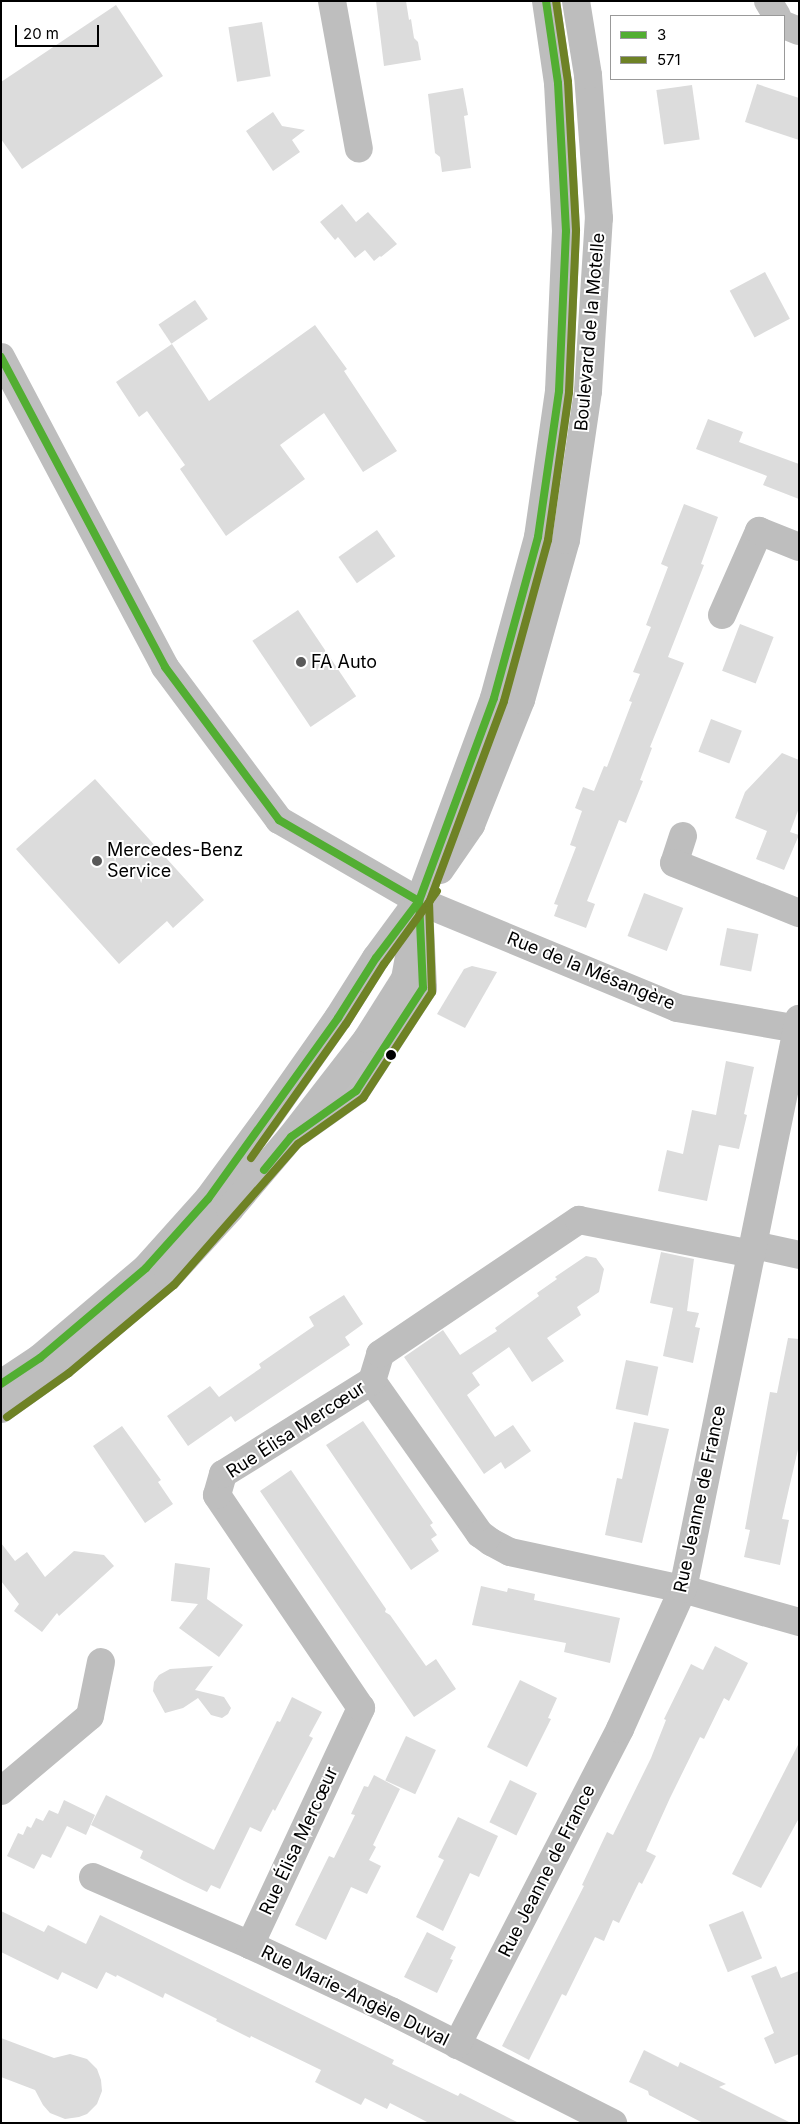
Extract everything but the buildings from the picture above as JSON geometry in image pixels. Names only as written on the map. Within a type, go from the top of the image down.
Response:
[{"type":"main road","name":"Boulevard de la Motelle","points":[[1,1408],[63,1365],[168,1277],[230,1209],[291,1137],[367,1039],[405,979],[419,900],[494,698],[538,537],[559,391],[566,230],[558,83],[546,1]]},
{"type":"main road","name":"Boulevard de la Motelle","points":[[1,1384],[40,1358],[146,1268],[208,1199],[273,1112],[338,1018],[376,958],[472,825],[521,700],[566,540],[588,391],[599,218],[588,75],[576,1]]},
{"type":"street","points":[[332,1],[359,149]]},
{"type":"street","points":[[768,1],[776,15]]},
{"type":"street","points":[[785,25],[799,31]]},
{"type":"street","name":"Rue de la Mésangère","points":[[1,357],[165,667],[279,820],[419,900],[677,1008],[798,1025]]},
{"type":"street","points":[[722,615],[758,531],[799,547]]},
{"type":"street","points":[[683,836],[674,863],[799,914]]},
{"type":"street","name":"Rue Jeanne de France","points":[[457,2045],[620,1729],[683,1589],[798,1025]]},
{"type":"street","name":"Rue Élisa Mercœur","points":[[250,1945],[361,1708],[217,1495],[223,1474],[372,1381],[380,1354],[579,1220],[753,1250],[799,1255]]},
{"type":"street","points":[[372,1381],[480,1534],[491,1542],[510,1552],[683,1589],[799,1622]]},
{"type":"street","points":[[1,1791],[90,1716],[101,1662]]},
{"type":"street","name":"Rue Marie-Angèle Duval","points":[[93,1877],[250,1945],[613,2123]]},
{"type":"transit line","name":"3","points":[[1,1384],[40,1358],[146,1268],[208,1199],[338,1018],[376,958],[419,901],[494,698],[538,537],[559,391],[566,231],[558,83],[546,1]]},
{"type":"transit line","name":"571","points":[[7,1417],[69,1373],[174,1285],[298,1144],[363,1098],[432,992],[429,903],[504,701],[548,540],[569,392],[576,230],[568,82],[556,1]]},
{"type":"transit line","name":"3","points":[[1,357],[165,667],[279,820],[419,901]]},
{"type":"transit line","name":"571","points":[[251,1158],[346,1024],[384,964],[437,891]]},
{"type":"transit line","name":"3","points":[[264,1170],[291,1137],[356,1091],[423,988],[419,901]]},
{"type":"place","name":"FA Auto","points":[[301,662]]},
{"type":"place","name":"Mercedes-Benz Service","points":[[97,861]]}]
